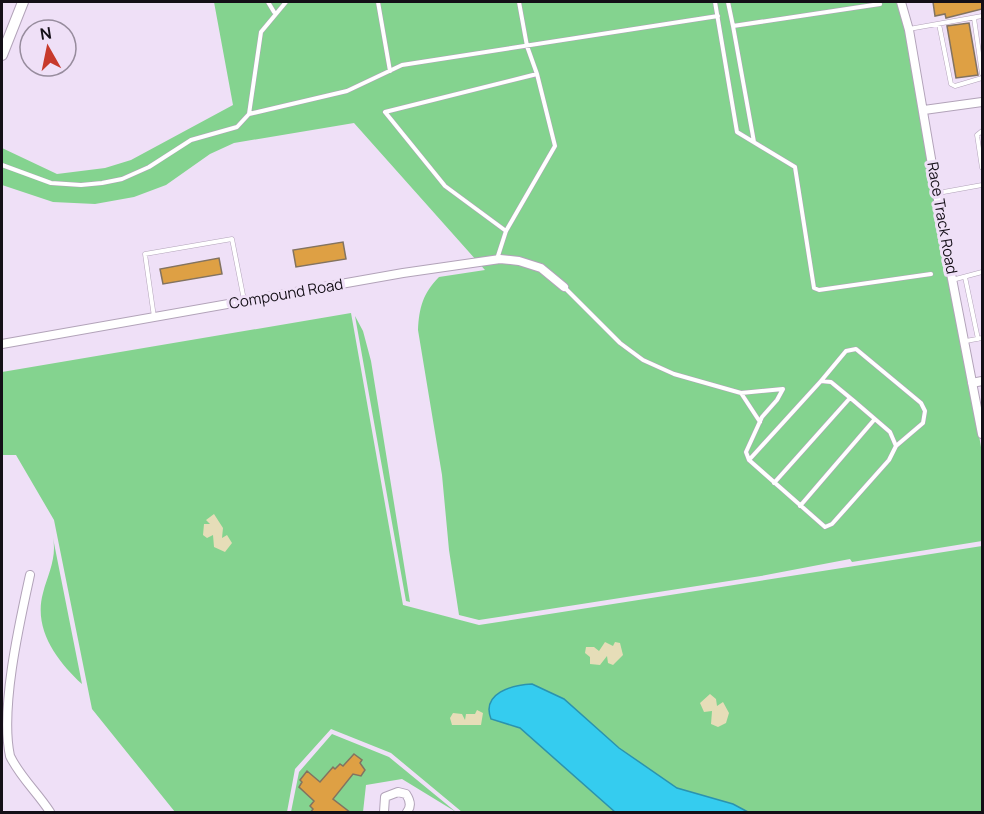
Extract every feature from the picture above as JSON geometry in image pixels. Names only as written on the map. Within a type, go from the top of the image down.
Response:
[{"type":"street","points":[[2,55],[23,2]]},
{"type":"street","name":"Race Track Road","points":[[902,2],[924,110],[952,280],[982,434]]},
{"type":"street","points":[[924,110],[982,102]]},
{"type":"street","name":"Compound Road","points":[[2,344],[496,259],[519,261],[541,268],[564,287]]},
{"type":"street","points":[[972,383],[982,381]]},
{"type":"street","points":[[30,575],[3,703],[3,729],[16,767],[50,813]]},
{"type":"street","points":[[384,813],[385,797],[398,792],[406,794],[410,800],[411,808],[407,813]]},
{"type":"lane","points":[[268,2],[274,12]]},
{"type":"lane","points":[[249,114],[256,50],[261,32],[274,12],[286,2]]},
{"type":"lane","points":[[378,2],[390,71]]},
{"type":"lane","points":[[496,259],[506,231],[555,146],[537,74],[527,46],[519,2]]},
{"type":"lane","points":[[715,2],[737,132],[795,167],[814,288],[819,290],[931,274]]},
{"type":"lane","points":[[728,2],[754,142]]},
{"type":"lane","points":[[733,26],[880,4]]},
{"type":"lane","points":[[2,165],[51,183],[81,185],[122,179],[149,167],[191,140],[237,127],[249,114],[347,91],[402,65],[718,16]]},
{"type":"lane","points":[[909,30],[982,16]]},
{"type":"lane","points":[[939,24],[951,84],[955,86],[982,76],[974,18]]},
{"type":"lane","points":[[506,231],[445,186],[385,112],[537,74]]},
{"type":"lane","points":[[982,131],[977,135],[982,168]]},
{"type":"lane","points":[[937,193],[982,185]]},
{"type":"lane","points":[[154,317],[145,254],[156,252],[232,239],[244,301]]},
{"type":"lane","points":[[952,280],[982,272]]},
{"type":"lane","points":[[963,341],[980,338],[965,277]]},
{"type":"lane","points":[[564,287],[620,343],[643,360],[674,374],[741,393],[783,388],[760,422],[746,452],[749,460],[825,527],[832,524],[889,460],[896,446],[923,423],[926,411],[921,403],[856,349],[846,351],[749,460]]},
{"type":"lane","points":[[821,381],[831,382],[890,432],[896,446]]},
{"type":"lane","points":[[741,393],[760,422]]},
{"type":"lane","points":[[774,483],[850,398]]},
{"type":"lane","points":[[800,507],[874,420]]},
{"type":"green space","points":[[214,2],[905,2],[982,453],[982,541],[852,562],[850,559],[761,576],[479,620],[459,615],[449,550],[442,475],[418,330],[421,308],[426,295],[439,277],[485,270],[354,123],[234,143],[210,154],[166,185],[134,197],[95,204],[53,202],[2,185],[2,148],[57,174],[105,168],[131,160],[233,105]]},
{"type":"green space","points":[[351,313],[403,605],[479,625],[982,546],[982,812],[462,812],[391,753],[331,729],[295,769],[287,812],[175,812],[92,709],[54,520],[16,455],[2,455],[2,372]]},
{"type":"green space","points":[[355,316],[363,331],[371,361],[410,602],[406,601]]},
{"type":"green space","points":[[53,538],[82,684],[56,655],[44,632],[41,619],[43,593],[53,559]]},
{"type":"green space","points":[[332,734],[389,757],[456,812],[402,779],[366,785],[363,812],[291,812],[299,772]]},
{"type":"sand","points":[[214,514],[223,528],[222,538],[227,535],[232,543],[225,552],[214,547],[213,535],[207,538],[203,535],[204,524],[210,524],[206,520]]},
{"type":"sand","points":[[605,642],[613,646],[615,642],[620,643],[623,655],[613,665],[608,663],[607,656],[600,665],[590,664],[590,657],[585,653],[586,647],[594,647],[599,651]]},
{"type":"sand","points":[[710,694],[716,699],[717,706],[723,702],[729,713],[726,723],[718,727],[711,724],[712,711],[704,712],[700,703]]},
{"type":"sand","points":[[477,710],[483,713],[481,725],[452,725],[450,718],[453,713],[462,714],[465,720],[466,714],[475,714]]},
{"type":"water","points":[[532,684],[564,699],[619,748],[677,788],[733,804],[748,812],[615,812],[520,728],[491,719],[489,710],[494,697],[516,686]]},
{"type":"building","points":[[933,2],[982,2],[982,9],[946,18],[945,14],[935,16]]},
{"type":"building","points":[[969,23],[978,75],[956,78],[947,26]]},
{"type":"building","points":[[343,242],[346,259],[296,267],[293,250]]},
{"type":"building","points":[[219,258],[222,274],[163,284],[160,269]]},
{"type":"building","points":[[354,754],[362,760],[360,763],[365,770],[361,776],[353,774],[333,799],[351,813],[310,813],[313,809],[310,806],[314,801],[299,787],[302,782],[300,780],[307,771],[320,782],[333,767],[335,769],[340,764],[343,766]]}]
